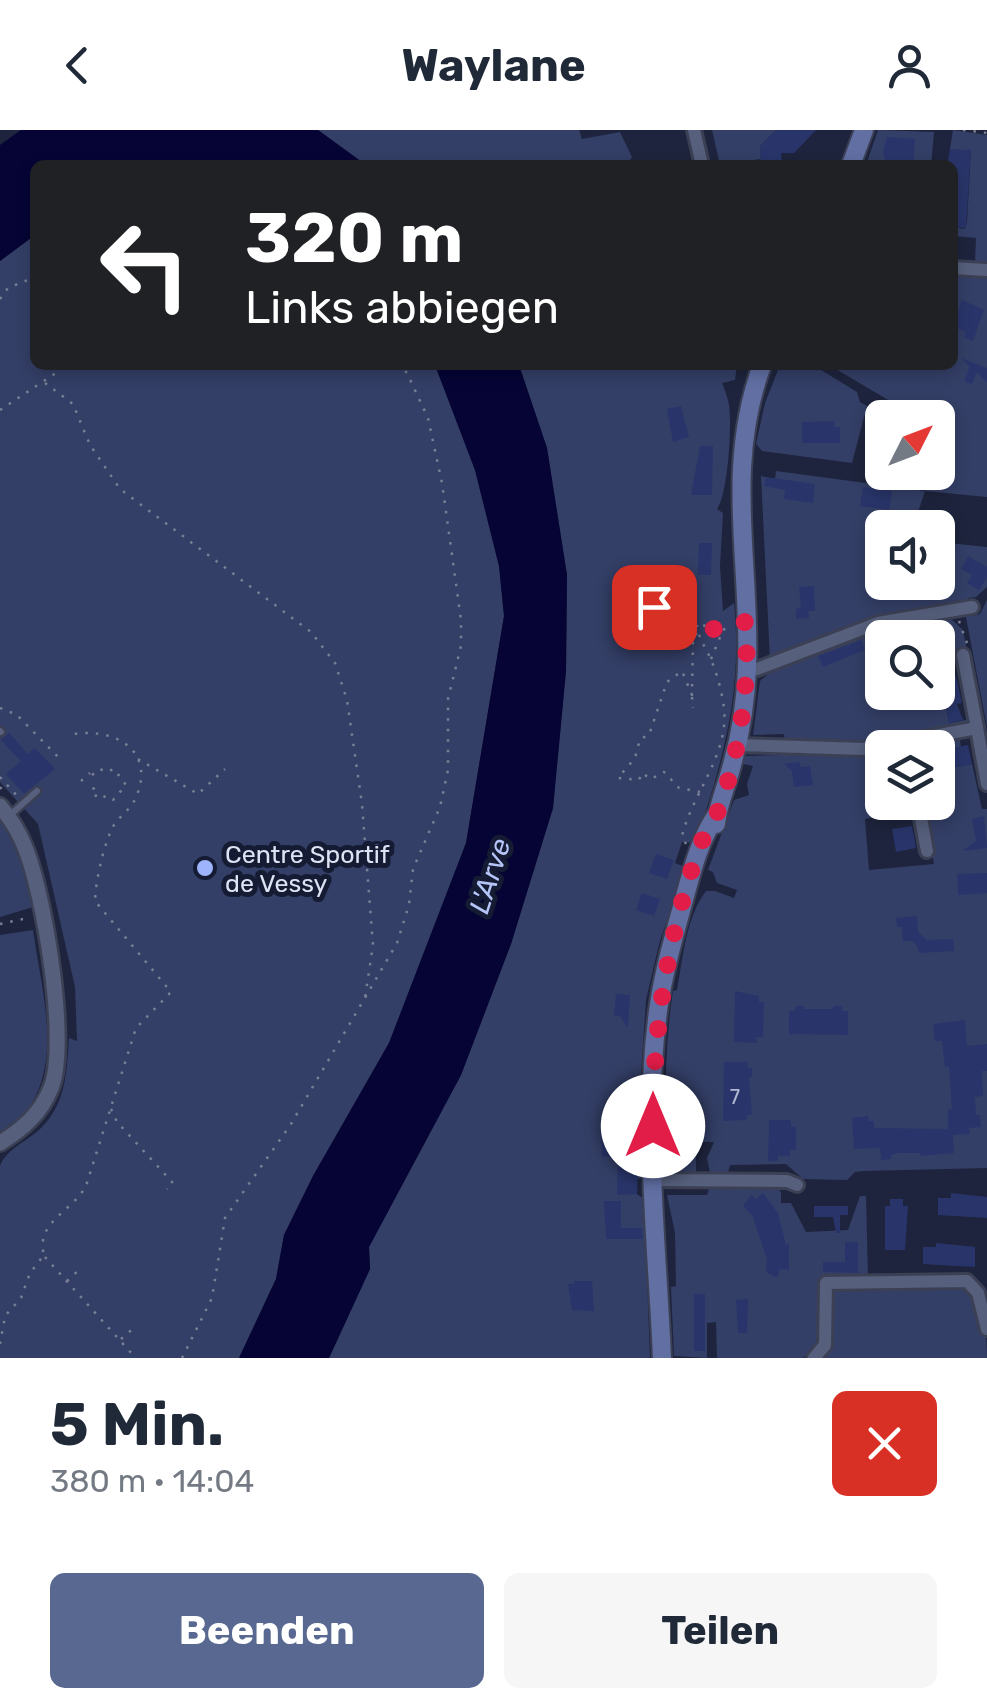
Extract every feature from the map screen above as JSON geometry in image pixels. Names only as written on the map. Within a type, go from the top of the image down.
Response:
[{"type":"main road","points":[[854,160],[864,130]]},
{"type":"main road","points":[[662,1358],[655,1180],[655,1039],[668,956],[684,902],[698,880],[716,832],[717,814],[738,745],[747,670],[740,462],[760,370]]},
{"type":"street","points":[[694,130],[701,160]]},
{"type":"street","points":[[958,268],[987,270]]},
{"type":"street","points":[[747,670],[878,623],[972,607]]},
{"type":"street","points":[[963,655],[987,784]]},
{"type":"street","points":[[955,733],[977,728]]},
{"type":"street","points":[[738,745],[865,749]]},
{"type":"street","points":[[0,1143],[36,1116],[55,1076],[56,1032],[42,914],[30,862],[4,811]]},
{"type":"street","points":[[921,820],[927,852]]},
{"type":"street","points":[[655,1180],[787,1181],[797,1185]]},
{"type":"street","points":[[814,1358],[826,1345],[826,1283],[967,1281],[978,1293],[987,1329]]},
{"type":"lane","points":[[4,811],[24,803],[37,791]]},
{"type":"path","points":[[963,130],[987,133]]},
{"type":"path","points":[[0,299],[8,288],[30,279]]},
{"type":"path","points":[[0,410],[62,370]]},
{"type":"path","points":[[182,1358],[212,1298],[225,1218],[290,1124],[397,943],[409,905],[414,869],[440,806],[448,770],[448,699],[461,646],[461,620],[442,483],[428,418],[405,370]]},
{"type":"path","points":[[45,383],[73,404],[90,445],[120,488],[312,632],[335,664],[347,700],[362,804],[372,945],[365,999]]},
{"type":"path","points":[[654,607],[697,626],[722,630],[746,622]]},
{"type":"path","points":[[694,851],[682,836],[686,818],[714,760],[725,714],[711,659],[697,626]]},
{"type":"path","points":[[711,659],[722,630]]},
{"type":"path","points":[[693,708],[692,638],[697,633]]},
{"type":"path","points":[[692,695],[682,671],[667,682],[649,735],[640,739],[635,758],[618,778],[639,780],[642,773],[651,779],[664,772],[679,788],[700,792]]},
{"type":"path","points":[[0,708],[16,715],[60,760]]},
{"type":"path","points":[[68,735],[87,730],[109,734],[127,744],[137,758],[198,794]]},
{"type":"path","points":[[130,1358],[134,1355],[80,1302],[44,1256],[41,1242],[46,1230],[86,1186],[136,1028],[171,992],[95,902],[110,833],[139,792],[137,758]]},
{"type":"path","points":[[81,781],[100,769],[114,770],[126,785],[113,800],[106,796],[99,799],[90,791]]},
{"type":"path","points":[[192,800],[224,769]]},
{"type":"path","points":[[0,778],[24,803]]},
{"type":"path","points":[[85,796],[99,783]]},
{"type":"path","points":[[0,924],[42,914]]},
{"type":"path","points":[[111,1108],[117,1122],[173,1183],[167,1188]]},
{"type":"path","points":[[0,1344],[5,1316],[25,1292],[30,1273],[44,1256]]},
{"type":"path","points":[[66,1282],[81,1268]]},
{"type":"path","points":[[120,1340],[135,1327]]},
{"type":"shaded area","points":[[318,130],[579,130],[582,139],[620,132],[632,157],[630,160],[359,160]]},
{"type":"shaded area","points":[[712,130],[776,130],[760,146],[761,159],[719,160]]},
{"type":"shaded area","points":[[878,130],[934,132],[931,160],[868,160]]},
{"type":"shaded area","points":[[953,130],[987,135],[987,263],[975,263],[976,238],[958,236],[958,228],[965,229],[967,222],[971,151],[950,149]]},
{"type":"shaded area","points":[[30,239],[30,370],[437,370],[475,470],[499,566],[504,616],[466,843],[389,1043],[284,1235],[276,1279],[239,1358],[0,1358],[0,1166],[12,1150],[41,1128],[56,1108],[64,1086],[69,1038],[77,1041],[75,987],[38,824],[0,782],[0,261]]},
{"type":"shaded area","points":[[958,274],[987,277],[987,497],[925,491],[955,490],[955,400],[888,400],[837,370],[958,370]]},
{"type":"shaded area","points":[[521,370],[736,370],[735,380],[722,383],[729,405],[729,443],[724,490],[717,509],[723,513],[723,611],[734,603],[733,696],[722,754],[695,843],[682,842],[675,863],[685,867],[659,944],[646,1000],[640,1143],[633,1144],[633,1149],[641,1148],[643,1178],[637,1179],[637,1194],[644,1199],[650,1358],[329,1358],[370,1269],[369,1247],[461,1075],[511,944],[553,808],[566,671],[567,575],[547,448]]},
{"type":"shaded area","points":[[778,370],[821,370],[857,392],[865,405],[852,463],[762,451],[756,444],[765,403]]},
{"type":"shaded area","points":[[776,471],[865,483],[865,490],[925,491],[919,510],[865,510],[865,600],[955,600],[955,544],[987,547],[987,587],[976,597],[968,598],[964,606],[865,620],[770,660],[761,476],[775,479]]},
{"type":"shaded area","points":[[987,600],[987,727],[965,612],[980,614]]},
{"type":"shaded area","points":[[947,615],[952,620],[919,620]]},
{"type":"shaded area","points":[[955,622],[963,630],[967,651],[955,654]]},
{"type":"shaded area","points":[[865,633],[865,710],[947,710],[949,723],[971,719],[967,726],[945,730],[865,730],[865,743],[785,744],[784,734],[753,735],[760,681],[773,670]]},
{"type":"shaded area","points":[[865,752],[869,870],[934,864],[925,820],[955,820],[955,767],[972,764],[982,809],[987,809],[987,1168],[864,1171],[855,1172],[847,1180],[803,1179],[786,1164],[730,1165],[728,1173],[710,1173],[707,1158],[714,1142],[701,1142],[696,1152],[696,1173],[672,1172],[666,1165],[665,1100],[673,991],[677,990],[686,938],[699,901],[706,891],[734,898],[737,890],[717,883],[708,870],[734,800],[749,795],[747,784],[753,766],[743,764],[745,756]]},
{"type":"shaded area","points":[[0,817],[21,854],[33,907],[0,917]]},
{"type":"shaded area","points":[[33,930],[46,1014],[45,1068],[37,1093],[22,1116],[0,1136],[0,935]]},
{"type":"shaded area","points":[[710,1186],[777,1188],[781,1203],[791,1203],[806,1232],[848,1230],[860,1196],[866,1196],[868,1279],[821,1279],[819,1345],[803,1358],[717,1358],[716,1322],[707,1323],[707,1358],[674,1356],[671,1287],[676,1286],[675,1233],[667,1195],[707,1195]]},
{"type":"shaded area","points":[[965,1285],[980,1309],[987,1358],[823,1358],[830,1345],[829,1291],[833,1287]]},
{"type":"water","points":[[21,130],[318,130],[359,160],[30,160],[30,239],[0,261],[0,145]]},
{"type":"water","name":"L'Arve","points":[[437,370],[521,370],[547,448],[567,575],[566,671],[553,808],[511,944],[461,1075],[369,1247],[370,1269],[329,1358],[239,1358],[276,1279],[284,1235],[389,1043],[466,843],[504,616],[499,566],[475,470]]},
{"type":"building","points":[[776,130],[816,130],[794,153],[781,153],[782,160],[761,160],[760,146]]},
{"type":"building","points":[[887,137],[915,139],[913,160],[885,160]]},
{"type":"building","points":[[950,149],[971,150],[966,228],[958,227],[958,160],[948,160]]},
{"type":"building","points":[[962,300],[984,310],[973,341],[958,328]]},
{"type":"building","points":[[961,358],[987,368],[987,382],[977,373],[972,384],[964,381],[970,367]]},
{"type":"building","points":[[681,406],[689,437],[673,442],[667,409]]},
{"type":"building","points":[[834,421],[834,427],[840,427],[840,443],[802,443],[802,422]]},
{"type":"building","points":[[700,446],[713,446],[712,495],[691,495]]},
{"type":"building","points":[[766,477],[815,484],[813,503],[784,499],[785,490],[764,486]]},
{"type":"building","points":[[863,487],[892,491],[889,510],[860,506]]},
{"type":"building","points":[[699,543],[712,543],[711,575],[698,575]]},
{"type":"building","points":[[968,556],[987,567],[987,577],[979,590],[967,583],[972,575],[961,569]]},
{"type":"building","points":[[814,586],[815,611],[808,611],[809,618],[796,619],[796,609],[801,608],[799,587]]},
{"type":"building","points":[[861,640],[865,650],[823,667],[818,656]]},
{"type":"building","points":[[955,674],[962,703],[957,704],[963,720],[949,723],[947,710],[955,710]]},
{"type":"building","points":[[9,733],[28,754],[35,748],[55,769],[24,794],[6,774],[21,761],[1,740]]},
{"type":"building","points":[[968,745],[972,764],[955,767],[955,748]]},
{"type":"building","points":[[800,762],[800,767],[810,766],[813,785],[794,787],[792,771],[784,764]]},
{"type":"building","points":[[984,816],[987,848],[962,851],[976,841],[972,819]]},
{"type":"building","points":[[912,826],[916,848],[896,852],[892,829]]},
{"type":"building","points":[[656,854],[674,860],[667,879],[649,873]]},
{"type":"building","points":[[987,873],[987,893],[958,895],[957,874]]},
{"type":"building","points":[[642,893],[660,899],[654,916],[636,910]]},
{"type":"building","points":[[917,916],[918,932],[927,940],[953,939],[954,951],[919,953],[912,941],[903,941],[902,927],[897,927],[896,918]]},
{"type":"building","points":[[735,991],[759,996],[759,1002],[764,1002],[763,1037],[756,1037],[757,1043],[734,1042]]},
{"type":"building","points":[[616,994],[630,995],[628,1028],[620,1016],[614,1016]]},
{"type":"building","points":[[796,1006],[842,1006],[842,1011],[848,1011],[848,1035],[789,1034],[789,1011]]},
{"type":"building","points":[[965,1020],[967,1046],[987,1044],[983,1096],[975,1097],[981,1127],[969,1128],[970,1134],[953,1135],[954,1153],[898,1153],[881,1160],[880,1148],[854,1149],[852,1118],[868,1116],[869,1121],[874,1121],[874,1128],[948,1129],[948,1109],[952,1109],[949,1066],[945,1067],[942,1041],[935,1041],[933,1024]]},
{"type":"building","points":[[724,1062],[747,1062],[748,1068],[752,1068],[752,1115],[747,1115],[747,1120],[723,1121]]},
{"type":"building","points":[[769,1120],[791,1120],[791,1126],[796,1127],[796,1150],[790,1150],[790,1156],[778,1156],[778,1161],[768,1161]]},
{"type":"building","points":[[631,1126],[633,1152],[639,1151],[637,1194],[617,1195],[618,1156],[602,1157],[601,1131]]},
{"type":"building","points":[[763,1193],[778,1213],[786,1245],[789,1244],[789,1270],[780,1269],[777,1278],[766,1272],[767,1259],[752,1215],[743,1206],[751,1195],[756,1199]]},
{"type":"building","points":[[951,1193],[987,1197],[987,1218],[938,1215],[938,1198],[951,1198]]},
{"type":"building","points":[[890,1199],[903,1199],[903,1206],[908,1206],[905,1250],[885,1250],[885,1206],[890,1206]]},
{"type":"building","points":[[604,1201],[621,1201],[621,1228],[642,1228],[643,1239],[606,1239]]},
{"type":"building","points":[[814,1206],[848,1206],[848,1215],[840,1215],[840,1233],[836,1233],[833,1217],[814,1217]]},
{"type":"building","points":[[845,1242],[858,1242],[858,1273],[823,1272],[823,1262],[845,1262]]},
{"type":"building","points":[[936,1243],[975,1247],[975,1267],[923,1264],[923,1247],[936,1247]]},
{"type":"building","points":[[592,1281],[594,1311],[572,1310],[568,1284]]},
{"type":"building","points":[[694,1294],[705,1294],[705,1351],[694,1351]]},
{"type":"building","points":[[748,1299],[747,1333],[738,1333],[736,1300]]},
{"type":"place","name":"Centre Sportif de Vessy","points":[[205,868]]},
{"type":"route","points":[[653,1126],[655,1039],[668,956],[690,876],[732,768],[747,670],[746,622],[722,630],[697,626],[654,607]]}]
